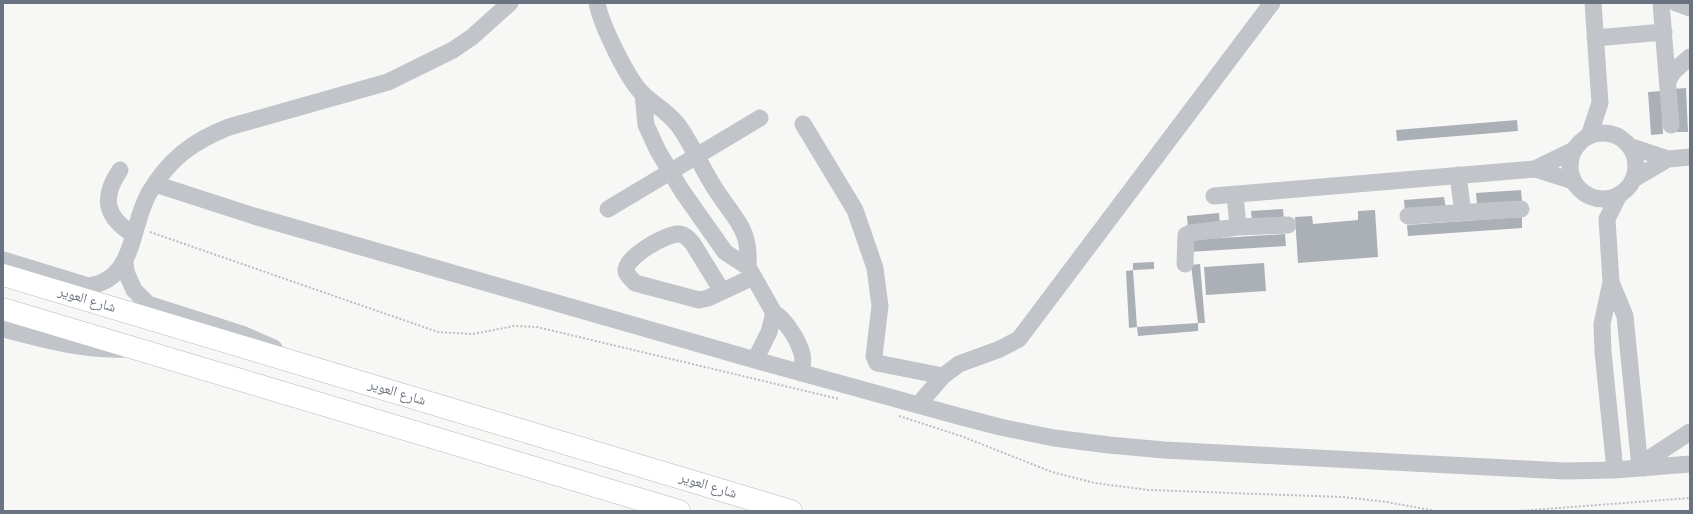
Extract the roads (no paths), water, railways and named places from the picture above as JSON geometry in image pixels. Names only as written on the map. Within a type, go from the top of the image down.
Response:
[{"type":"highway","name":"شارع العوير","points":[[3,275],[791,511]]},
{"type":"highway","points":[[3,308],[679,511]]},
{"type":"street","points":[[3,260],[88,286],[100,284],[110,279],[125,262],[143,205],[172,162],[187,148],[205,136],[229,126],[388,82],[453,50],[472,37],[510,3]]},
{"type":"street","points":[[597,3],[603,22],[619,58],[643,94],[662,107],[678,125],[719,196],[742,226],[749,251],[751,272]]},
{"type":"street","points":[[920,404],[943,376],[959,364],[1000,349],[1020,339],[1272,3]]},
{"type":"street","points":[[1589,136],[1600,103],[1593,3]]},
{"type":"street","points":[[1661,3],[1671,125]]},
{"type":"street","points":[[1676,3],[1690,8]]},
{"type":"street","points":[[1595,38],[1664,32]]},
{"type":"street","points":[[1668,81],[1674,71],[1690,57]]},
{"type":"street","points":[[643,94],[646,126],[670,171],[706,228],[725,252],[751,272],[774,313],[781,317],[802,354],[800,373]]},
{"type":"street","points":[[1600,103],[1636,162],[1634,179]]},
{"type":"street","points":[[608,209],[760,118]]},
{"type":"street","points":[[803,124],[855,210],[875,268],[880,306],[874,356],[877,363],[943,376]]},
{"type":"street","points":[[1573,181],[1570,166],[1574,150],[1578,144],[1589,136],[1598,133],[1623,141],[1668,159],[1690,158]]},
{"type":"street","points":[[1214,196],[1535,168],[1574,150]]},
{"type":"street","points":[[1589,196],[1604,199],[1619,195],[1625,191],[1634,179],[1668,159]]},
{"type":"street","points":[[1535,168],[1573,181],[1589,196],[1607,220]]},
{"type":"street","points":[[120,170],[111,183],[109,191],[108,198],[111,214],[120,227],[135,230]]},
{"type":"street","points":[[1458,175],[1463,213]]},
{"type":"street","points":[[156,184],[254,216],[800,373],[920,404],[1000,427],[1054,438],[1109,446],[1164,450],[1564,471],[1615,470],[1690,464]]},
{"type":"street","points":[[1235,194],[1238,227]]},
{"type":"street","points":[[1615,470],[1602,324],[1611,282],[1607,220],[1619,195]]},
{"type":"street","points":[[1408,216],[1521,209]]},
{"type":"street","points":[[1185,264],[1186,235],[1190,233],[1238,227],[1288,225]]},
{"type":"street","points":[[722,291],[693,244],[688,238],[680,234],[670,234],[633,256],[628,263],[626,270],[628,276],[635,283],[699,300],[708,298],[722,291],[751,272]]},
{"type":"street","points":[[125,262],[129,282],[140,298],[148,304],[242,334],[268,344],[302,364]]},
{"type":"street","points":[[1611,282],[1625,316],[1631,391],[1642,468]]},
{"type":"street","points":[[755,360],[768,332],[774,313]]},
{"type":"street","points":[[3,328],[70,347],[103,350],[137,349]]},
{"type":"street","points":[[1607,393],[1631,391]]},
{"type":"street","points":[[1642,468],[1650,458],[1690,432]]}]
